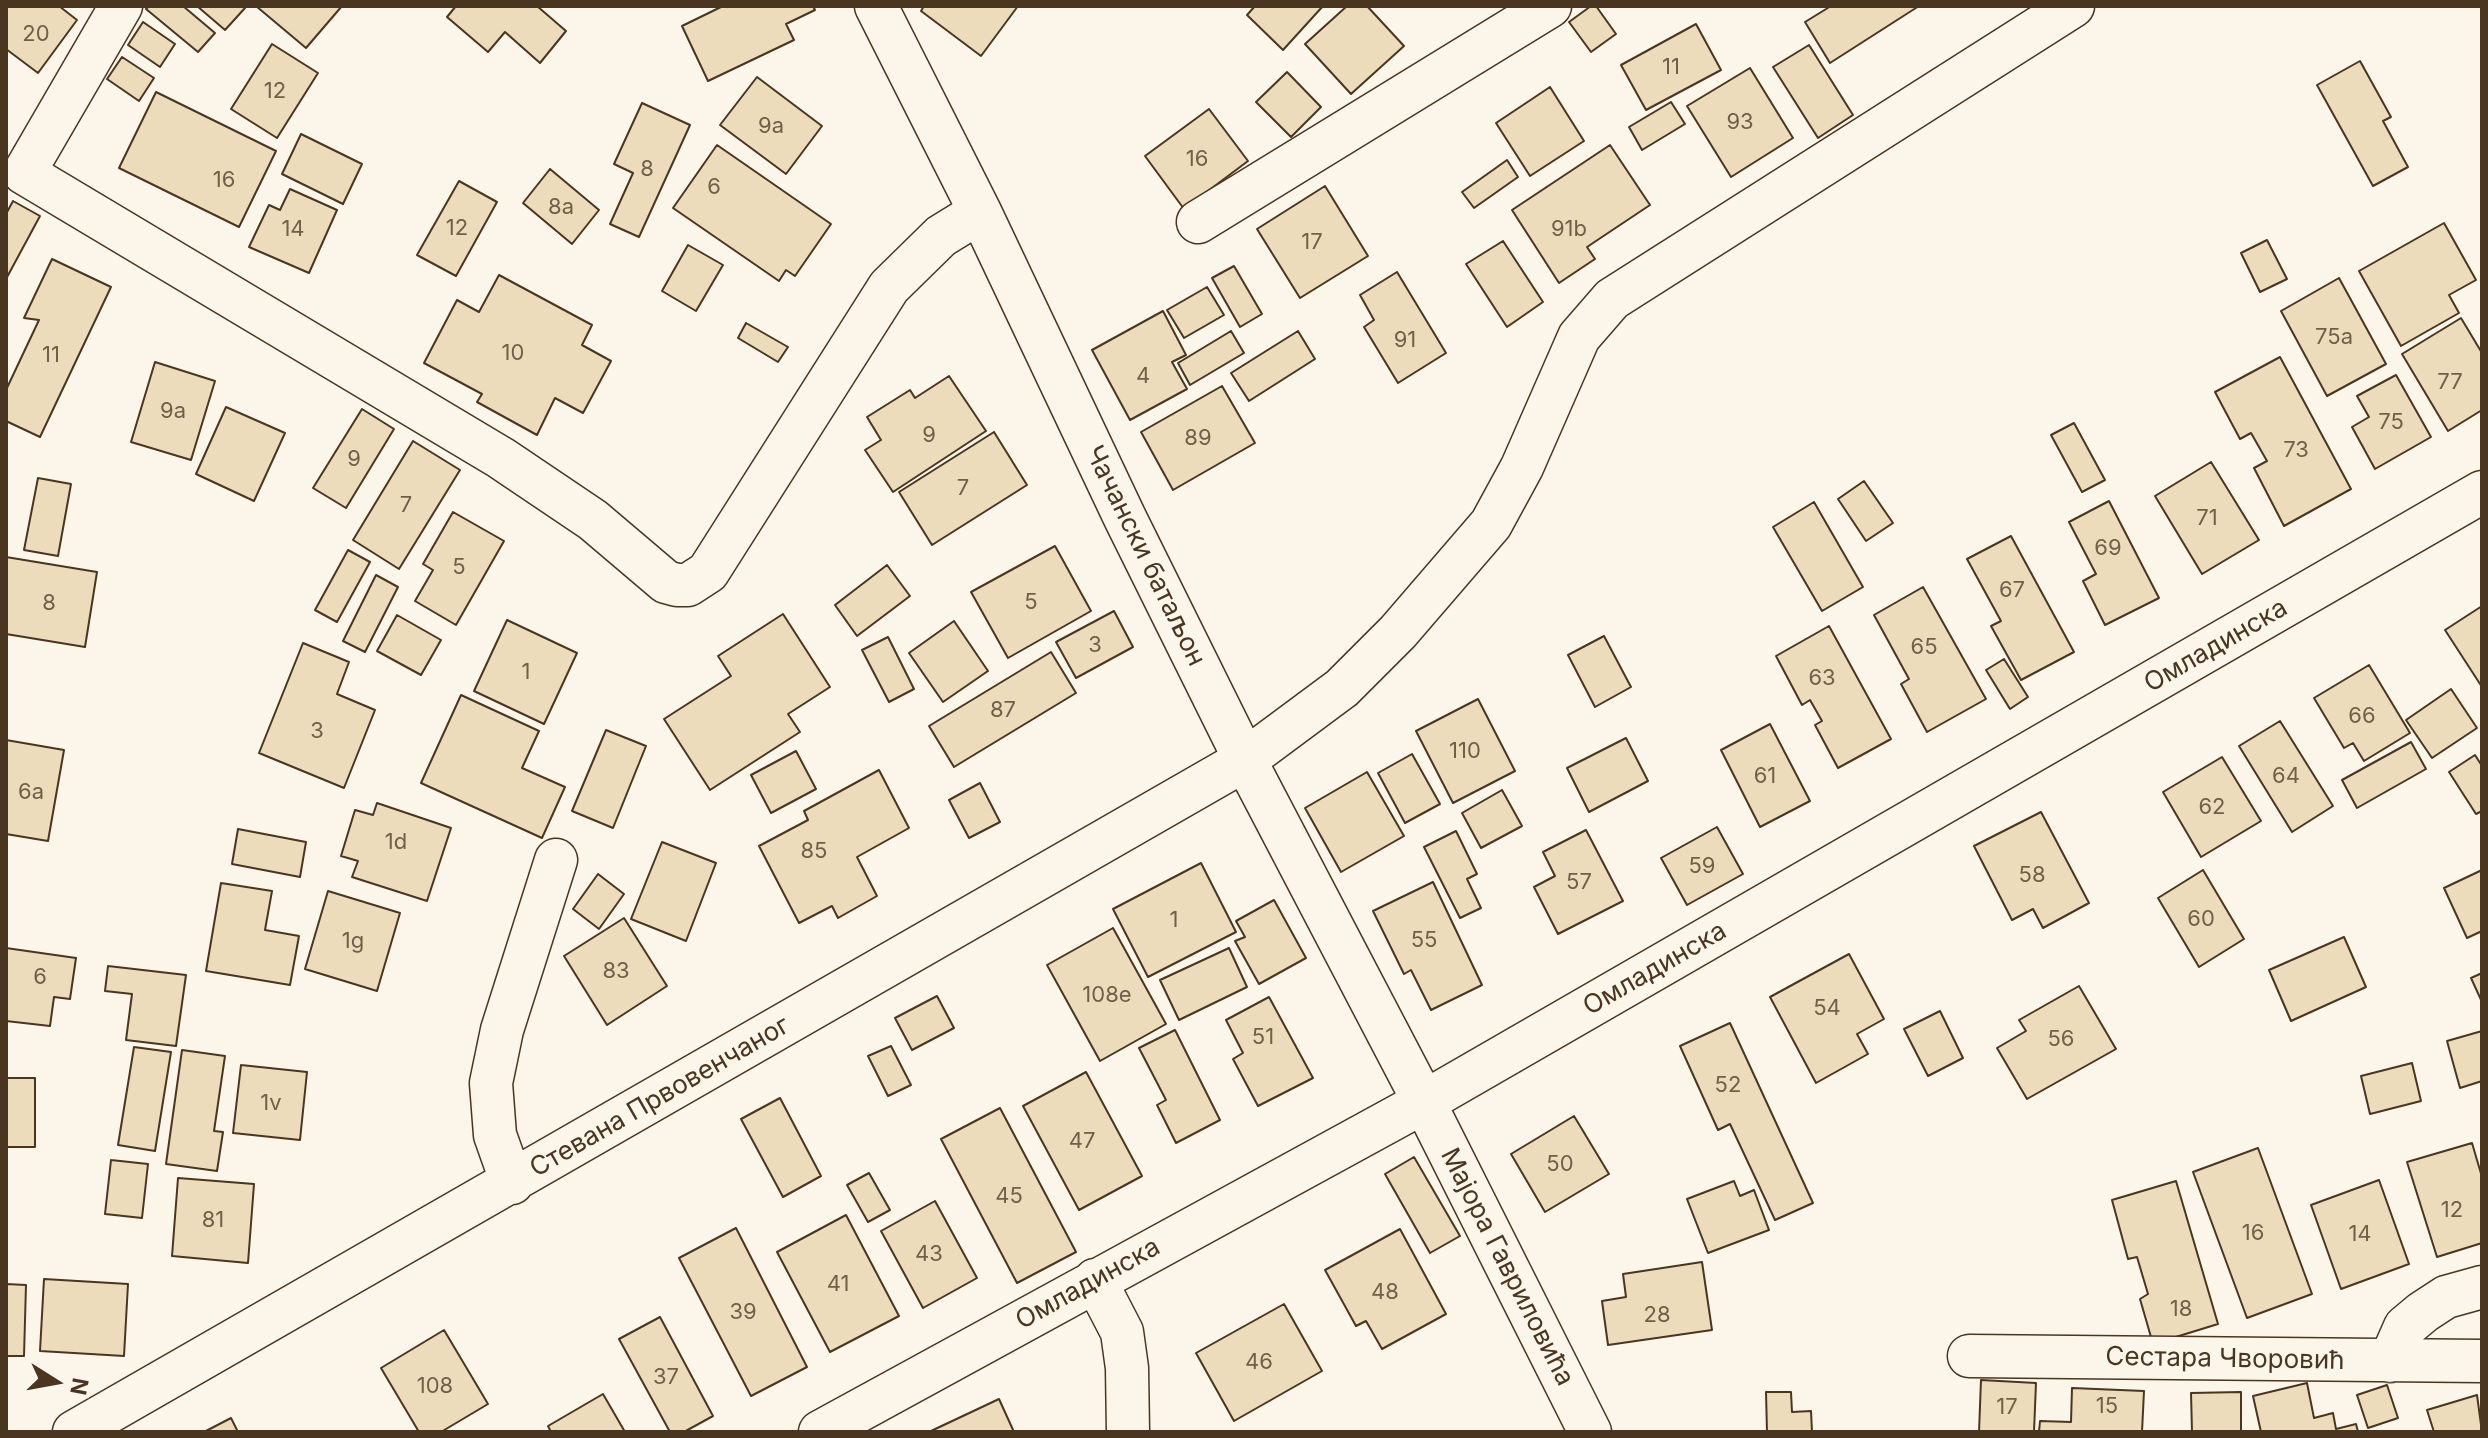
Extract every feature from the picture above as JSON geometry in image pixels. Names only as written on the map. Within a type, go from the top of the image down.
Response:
[{"type":"street","points":[[121,6],[24,173],[501,458],[593,520],[666,582],[677,585],[688,585],[708,572],[889,287],[941,236],[980,212]]},
{"type":"street","name":"Чачански батаљон","points":[[876,6],[980,212],[1245,760],[1424,1102]]},
{"type":"street","points":[[1198,222],[1550,6]]},
{"type":"street","name":"Стевана Првовенчаног","points":[[74,1432],[1245,760],[1342,688],[1398,632],[1491,524],[1522,467],[1579,337],[1612,299],[2073,6]]},
{"type":"street","name":"Омладинска","points":[[820,1432],[1424,1102],[2482,492]]},
{"type":"street","points":[[512,1183],[495,1135],[491,1110],[492,1070],[556,860]]},
{"type":"street","name":"Мајора Гавриловића","points":[[1424,1102],[1590,1432]]},
{"type":"street","points":[[1095,1280],[1122,1332],[1127,1368],[1128,1432]]},
{"type":"street","points":[[2390,1361],[2405,1327],[2423,1312],[2446,1297],[2482,1287]]},
{"type":"street","name":"Сестара Чворовић","points":[[1969,1356],[2482,1361]]},
{"type":"building","points":[[6,6],[59,6],[77,20],[38,73],[6,49]]},
{"type":"building","points":[[149,6],[183,6],[215,33],[198,52],[146,9]]},
{"type":"building","points":[[197,6],[242,6],[245,8],[225,30]]},
{"type":"building","points":[[256,6],[342,6],[306,48]]},
{"type":"building","points":[[456,6],[537,6],[566,31],[540,63],[505,32],[488,52],[447,17]]},
{"type":"building","points":[[723,6],[813,6],[815,10],[786,24],[794,40],[708,81],[682,26]]},
{"type":"building","points":[[924,6],[1018,6],[981,56],[921,11]]},
{"type":"building","points":[[1255,6],[1323,6],[1283,50],[1247,15]]},
{"type":"building","points":[[1347,6],[1367,6],[1404,46],[1351,94],[1305,44]]},
{"type":"building","points":[[1591,6],[1596,6],[1616,34],[1591,52],[1569,22]]},
{"type":"building","points":[[1831,6],[1919,6],[1830,63],[1805,22]]},
{"type":"building","points":[[143,22],[175,44],[160,67],[128,45]]},
{"type":"building","points":[[1696,24],[1721,70],[1646,110],[1621,65]]},
{"type":"building","points":[[272,44],[318,73],[277,138],[231,109]]},
{"type":"building","points":[[1809,45],[1853,115],[1818,138],[1773,67]]},
{"type":"building","points":[[122,57],[154,78],[139,101],[107,79]]},
{"type":"building","points":[[2360,61],[2391,117],[2383,121],[2408,167],[2373,186],[2317,85]]},
{"type":"building","points":[[1750,68],[1793,138],[1731,177],[1687,106]]},
{"type":"building","points":[[1287,72],[1321,107],[1291,137],[1256,102]]},
{"type":"building","points":[[757,77],[822,126],[786,174],[720,125]]},
{"type":"building","points":[[1550,87],[1584,141],[1530,176],[1496,123]]},
{"type":"building","points":[[156,92],[276,151],[239,227],[119,168]]},
{"type":"building","points":[[1671,102],[1685,124],[1642,150],[1629,127]]},
{"type":"building","points":[[642,103],[690,125],[639,237],[610,224],[633,173],[614,164]]},
{"type":"building","points":[[1209,109],[1248,161],[1184,209],[1145,156]]},
{"type":"building","points":[[301,134],[362,164],[343,204],[282,174]]},
{"type":"building","points":[[717,145],[831,224],[795,276],[786,270],[779,281],[673,208]]},
{"type":"building","points":[[1610,145],[1650,205],[1587,247],[1595,259],[1559,283],[1512,210]]},
{"type":"building","points":[[1507,160],[1518,177],[1474,208],[1462,192]]},
{"type":"building","points":[[550,169],[599,210],[572,244],[523,203]]},
{"type":"building","points":[[459,181],[497,202],[456,276],[417,255]]},
{"type":"building","points":[[1325,186],[1368,256],[1300,298],[1257,229]]},
{"type":"building","points":[[290,189],[337,210],[309,273],[249,247],[269,205],[280,210]]},
{"type":"building","points":[[13,201],[40,216],[6,279],[6,214]]},
{"type":"building","points":[[2444,223],[2476,280],[2449,295],[2459,313],[2401,346],[2359,271]]},
{"type":"building","points":[[2267,240],[2287,279],[2260,292],[2241,253]]},
{"type":"building","points":[[1503,241],[1543,302],[1507,327],[1466,264]]},
{"type":"building","points":[[688,245],[723,265],[696,311],[662,291]]},
{"type":"building","points":[[52,259],[111,287],[40,437],[6,421],[6,390],[39,320],[24,318]]},
{"type":"building","points":[[1234,266],[1262,314],[1240,327],[1212,278]]},
{"type":"building","points":[[1397,272],[1446,353],[1398,383],[1364,327],[1374,320],[1360,295]]},
{"type":"building","points":[[499,275],[592,325],[582,345],[611,361],[583,413],[555,398],[537,435],[477,402],[482,394],[424,363],[457,300],[479,312]]},
{"type":"building","points":[[2339,278],[2386,364],[2327,396],[2281,311]]},
{"type":"building","points":[[1207,287],[1224,315],[1184,338],[1167,310]]},
{"type":"building","points":[[1163,311],[1186,355],[1172,362],[1187,389],[1130,420],[1092,350]]},
{"type":"building","points":[[2461,318],[2482,353],[2482,410],[2448,431],[2402,354]]},
{"type":"building","points":[[746,323],[788,347],[778,362],[738,338]]},
{"type":"building","points":[[1231,331],[1244,353],[1190,385],[1178,363]]},
{"type":"building","points":[[1298,331],[1315,359],[1249,401],[1231,373]]},
{"type":"building","points":[[2280,357],[2351,489],[2284,526],[2254,468],[2267,461],[2251,433],[2240,439],[2215,392]]},
{"type":"building","points":[[155,362],[215,381],[191,460],[131,442]]},
{"type":"building","points":[[2396,375],[2431,437],[2375,469],[2352,427],[2369,417],[2357,396]]},
{"type":"building","points":[[949,376],[986,431],[893,492],[865,450],[881,440],[867,417],[910,390],[915,398]]},
{"type":"building","points":[[1222,386],[1255,443],[1173,490],[1141,432]]},
{"type":"building","points":[[226,407],[285,433],[254,501],[196,474]]},
{"type":"building","points":[[362,409],[394,429],[346,508],[313,488]]},
{"type":"building","points":[[2074,423],[2105,480],[2082,492],[2051,435]]},
{"type":"building","points":[[994,432],[1027,485],[932,545],[899,492]]},
{"type":"building","points":[[413,441],[460,470],[399,569],[353,540]]},
{"type":"building","points":[[2211,462],[2259,540],[2202,574],[2155,496]]},
{"type":"building","points":[[38,478],[71,484],[58,556],[24,550]]},
{"type":"building","points":[[1864,481],[1893,523],[1866,541],[1838,499]]},
{"type":"building","points":[[2109,501],[2159,598],[2105,625],[2083,581],[2096,574],[2069,522]]},
{"type":"building","points":[[1814,502],[1863,587],[1822,611],[1773,527]]},
{"type":"building","points":[[453,512],[504,541],[456,625],[415,601],[433,570],[423,564]]},
{"type":"building","points":[[2011,536],[2074,652],[2021,680],[1991,626],[2001,621],[1967,559]]},
{"type":"building","points":[[1055,546],[1091,611],[1008,658],[971,592]]},
{"type":"building","points":[[348,550],[370,562],[337,622],[315,610]]},
{"type":"building","points":[[6,557],[97,572],[85,647],[6,634]]},
{"type":"building","points":[[887,565],[910,596],[857,636],[835,605]]},
{"type":"building","points":[[376,575],[398,587],[365,652],[343,641]]},
{"type":"building","points":[[1923,587],[1986,699],[1927,732],[1901,684],[1909,679],[1874,615]]},
{"type":"building","points":[[2482,606],[2482,687],[2445,630]]},
{"type":"building","points":[[1114,611],[1133,647],[1076,678],[1056,642]]},
{"type":"building","points":[[783,614],[830,687],[788,714],[800,732],[710,790],[664,719],[731,676],[718,656]]},
{"type":"building","points":[[397,615],[441,640],[421,675],[377,651]]},
{"type":"building","points":[[507,620],[577,653],[544,724],[474,691]]},
{"type":"building","points":[[954,621],[988,671],[943,702],[909,653]]},
{"type":"building","points":[[1829,626],[1891,739],[1838,768],[1815,725],[1822,721],[1810,700],[1802,705],[1776,656]]},
{"type":"building","points":[[1604,636],[1631,687],[1595,707],[1568,655]]},
{"type":"building","points":[[888,637],[914,689],[889,702],[862,650]]},
{"type":"building","points":[[303,643],[349,662],[337,694],[375,710],[344,788],[259,753]]},
{"type":"building","points":[[1051,652],[1076,693],[954,767],[929,726]]},
{"type":"building","points":[[2004,659],[2028,697],[2010,709],[1986,670]]},
{"type":"building","points":[[2369,665],[2410,733],[2364,761],[2353,743],[2344,748],[2314,698]]},
{"type":"building","points":[[2451,689],[2477,728],[2432,758],[2406,720]]},
{"type":"building","points":[[461,695],[539,731],[522,768],[565,787],[542,838],[421,783]]},
{"type":"building","points":[[1478,699],[1515,771],[1453,803],[1416,731]]},
{"type":"building","points":[[2280,721],[2333,806],[2292,832],[2239,746]]},
{"type":"building","points":[[1770,724],[1810,801],[1760,827],[1721,750]]},
{"type":"building","points":[[606,730],[646,746],[613,828],[572,811]]},
{"type":"building","points":[[1626,738],[1648,781],[1589,812],[1567,768]]},
{"type":"building","points":[[6,740],[64,750],[48,841],[6,834]]},
{"type":"building","points":[[2411,742],[2426,769],[2357,808],[2342,780]]},
{"type":"building","points":[[796,751],[816,789],[771,813],[751,775]]},
{"type":"building","points":[[1412,754],[1440,804],[1405,823],[1378,773]]},
{"type":"building","points":[[2475,755],[2482,766],[2482,811],[2476,814],[2449,772]]},
{"type":"building","points":[[2222,757],[2261,821],[2201,857],[2163,792]]},
{"type":"building","points":[[879,770],[909,828],[857,857],[877,896],[838,918],[832,906],[799,923],[759,846],[808,820],[804,811]]},
{"type":"building","points":[[1367,772],[1404,836],[1341,872],[1305,808]]},
{"type":"building","points":[[980,783],[1000,822],[969,838],[949,800]]},
{"type":"building","points":[[1502,790],[1522,826],[1481,848],[1462,813]]},
{"type":"building","points":[[377,803],[451,828],[427,901],[352,877],[358,861],[341,856],[355,810],[373,815]]},
{"type":"building","points":[[2041,812],[2089,903],[2043,928],[2033,909],[2012,920],[1974,846]]},
{"type":"building","points":[[1717,827],[1743,874],[1687,905],[1661,858]]},
{"type":"building","points":[[238,829],[306,842],[300,877],[232,864]]},
{"type":"building","points":[[1586,830],[1623,901],[1558,934],[1534,887],[1555,876],[1543,852]]},
{"type":"building","points":[[1456,831],[1477,874],[1467,879],[1481,908],[1460,918],[1424,847]]},
{"type":"building","points":[[662,842],[716,863],[686,941],[631,919]]},
{"type":"building","points":[[1201,863],[1236,932],[1148,977],[1113,909]]},
{"type":"building","points":[[2203,870],[2244,939],[2199,967],[2158,898]]},
{"type":"building","points":[[2482,870],[2482,931],[2467,938],[2444,888]]},
{"type":"building","points":[[598,874],[624,894],[599,929],[573,909]]},
{"type":"building","points":[[1433,882],[1482,985],[1431,1010],[1411,970],[1404,974],[1373,911]]},
{"type":"building","points":[[221,883],[272,891],[265,930],[299,936],[290,985],[206,971]]},
{"type":"building","points":[[328,891],[400,913],[377,991],[305,969]]},
{"type":"building","points":[[1274,900],[1306,958],[1259,984],[1235,941],[1245,937],[1236,921]]},
{"type":"building","points":[[624,918],[667,986],[607,1025],[564,956]]},
{"type":"building","points":[[1113,928],[1166,1024],[1100,1061],[1047,965]]},
{"type":"building","points":[[2344,937],[2366,987],[2291,1021],[2269,970]]},
{"type":"building","points":[[6,948],[76,958],[70,999],[54,997],[50,1026],[6,1021]]},
{"type":"building","points":[[1229,948],[1247,987],[1179,1020],[1160,980]]},
{"type":"building","points":[[1849,954],[1884,1019],[1857,1034],[1868,1054],[1816,1083],[1770,997]]},
{"type":"building","points":[[108,966],[186,975],[176,1046],[126,1040],[132,994],[105,991]]},
{"type":"building","points":[[2482,973],[2482,1002],[2471,978]]},
{"type":"building","points":[[2079,986],[2116,1049],[2027,1099],[1997,1048],[2026,1031],[2019,1020]]},
{"type":"building","points":[[937,996],[954,1028],[912,1050],[895,1018]]},
{"type":"building","points":[[1269,997],[1313,1078],[1258,1106],[1233,1059],[1243,1053],[1226,1020]]},
{"type":"building","points":[[1940,1011],[1963,1058],[1928,1076],[1904,1029]]},
{"type":"building","points":[[1730,1023],[1813,1203],[1775,1220],[1730,1124],[1718,1130],[1680,1046]]},
{"type":"building","points":[[1175,1030],[1220,1120],[1176,1143],[1157,1105],[1166,1100],[1139,1048]]},
{"type":"building","points":[[2482,1031],[2482,1081],[2460,1088],[2447,1041]]},
{"type":"building","points":[[891,1046],[911,1085],[888,1096],[868,1056]]},
{"type":"building","points":[[134,1047],[171,1052],[155,1151],[118,1145]]},
{"type":"building","points":[[182,1050],[225,1056],[214,1131],[223,1132],[217,1171],[166,1164]]},
{"type":"building","points":[[2412,1063],[2421,1101],[2370,1114],[2361,1076]]},
{"type":"building","points":[[241,1065],[307,1072],[300,1140],[233,1133]]},
{"type":"building","points":[[1086,1072],[1142,1176],[1079,1210],[1023,1106]]},
{"type":"building","points":[[6,1078],[35,1078],[35,1147],[6,1147]]},
{"type":"building","points":[[780,1098],[821,1176],[783,1197],[741,1119]]},
{"type":"building","points":[[1000,1108],[1076,1252],[1017,1283],[941,1139]]},
{"type":"building","points":[[1574,1116],[1609,1174],[1545,1212],[1511,1154]]},
{"type":"building","points":[[2472,1143],[2482,1177],[2482,1243],[2437,1257],[2407,1162]]},
{"type":"building","points":[[2258,1148],[2312,1294],[2247,1318],[2193,1172]]},
{"type":"building","points":[[1414,1157],[1460,1236],[1430,1253],[1385,1174]]},
{"type":"building","points":[[111,1160],[148,1164],[142,1218],[105,1214]]},
{"type":"building","points":[[869,1173],[890,1210],[868,1222],[847,1185]]},
{"type":"building","points":[[178,1178],[254,1184],[248,1263],[172,1256]]},
{"type":"building","points":[[2379,1180],[2409,1264],[2341,1289],[2311,1205]]},
{"type":"building","points":[[1734,1181],[1740,1196],[1754,1190],[1769,1230],[1708,1253],[1687,1199]]},
{"type":"building","points":[[2176,1181],[2218,1324],[2153,1344],[2140,1299],[2148,1294],[2137,1257],[2128,1259],[2112,1200]]},
{"type":"building","points":[[935,1201],[977,1278],[923,1308],[881,1231]]},
{"type":"building","points":[[846,1215],[899,1316],[830,1352],[777,1252]]},
{"type":"building","points":[[736,1228],[807,1367],[751,1396],[679,1258]]},
{"type":"building","points":[[1400,1229],[1446,1314],[1382,1349],[1366,1321],[1356,1326],[1325,1270]]},
{"type":"building","points":[[1702,1262],[1712,1330],[1608,1345],[1602,1301],[1626,1297],[1623,1274]]},
{"type":"building","points":[[44,1279],[128,1284],[124,1356],[40,1351]]},
{"type":"building","points":[[6,1284],[26,1285],[24,1356],[6,1356]]},
{"type":"building","points":[[1284,1304],[1322,1371],[1234,1421],[1196,1353]]},
{"type":"building","points":[[660,1317],[713,1416],[684,1432],[670,1432],[619,1339]]},
{"type":"building","points":[[444,1330],[488,1404],[441,1432],[419,1432],[381,1368]]},
{"type":"building","points":[[1981,1380],[2036,1383],[2034,1432],[1979,1432]]},
{"type":"building","points":[[2307,1383],[2314,1418],[2333,1413],[2336,1429],[2356,1424],[2358,1432],[2261,1432],[2253,1396]]},
{"type":"building","points":[[2387,1385],[2398,1418],[2368,1428],[2357,1395]]},
{"type":"building","points":[[2072,1388],[2144,1391],[2142,1432],[2039,1432],[2040,1421],[2071,1422]]},
{"type":"building","points":[[1766,1392],[1791,1392],[1792,1412],[1811,1411],[1812,1432],[1767,1432]]},
{"type":"building","points":[[2241,1392],[2241,1432],[2192,1432],[2191,1393]]},
{"type":"building","points":[[603,1394],[625,1432],[551,1432],[548,1426]]},
{"type":"building","points":[[2477,1395],[2482,1432],[2434,1432],[2427,1410]]},
{"type":"building","points":[[999,1399],[1014,1432],[931,1431]]},
{"type":"building","points":[[231,1418],[238,1432],[204,1432]]}]
